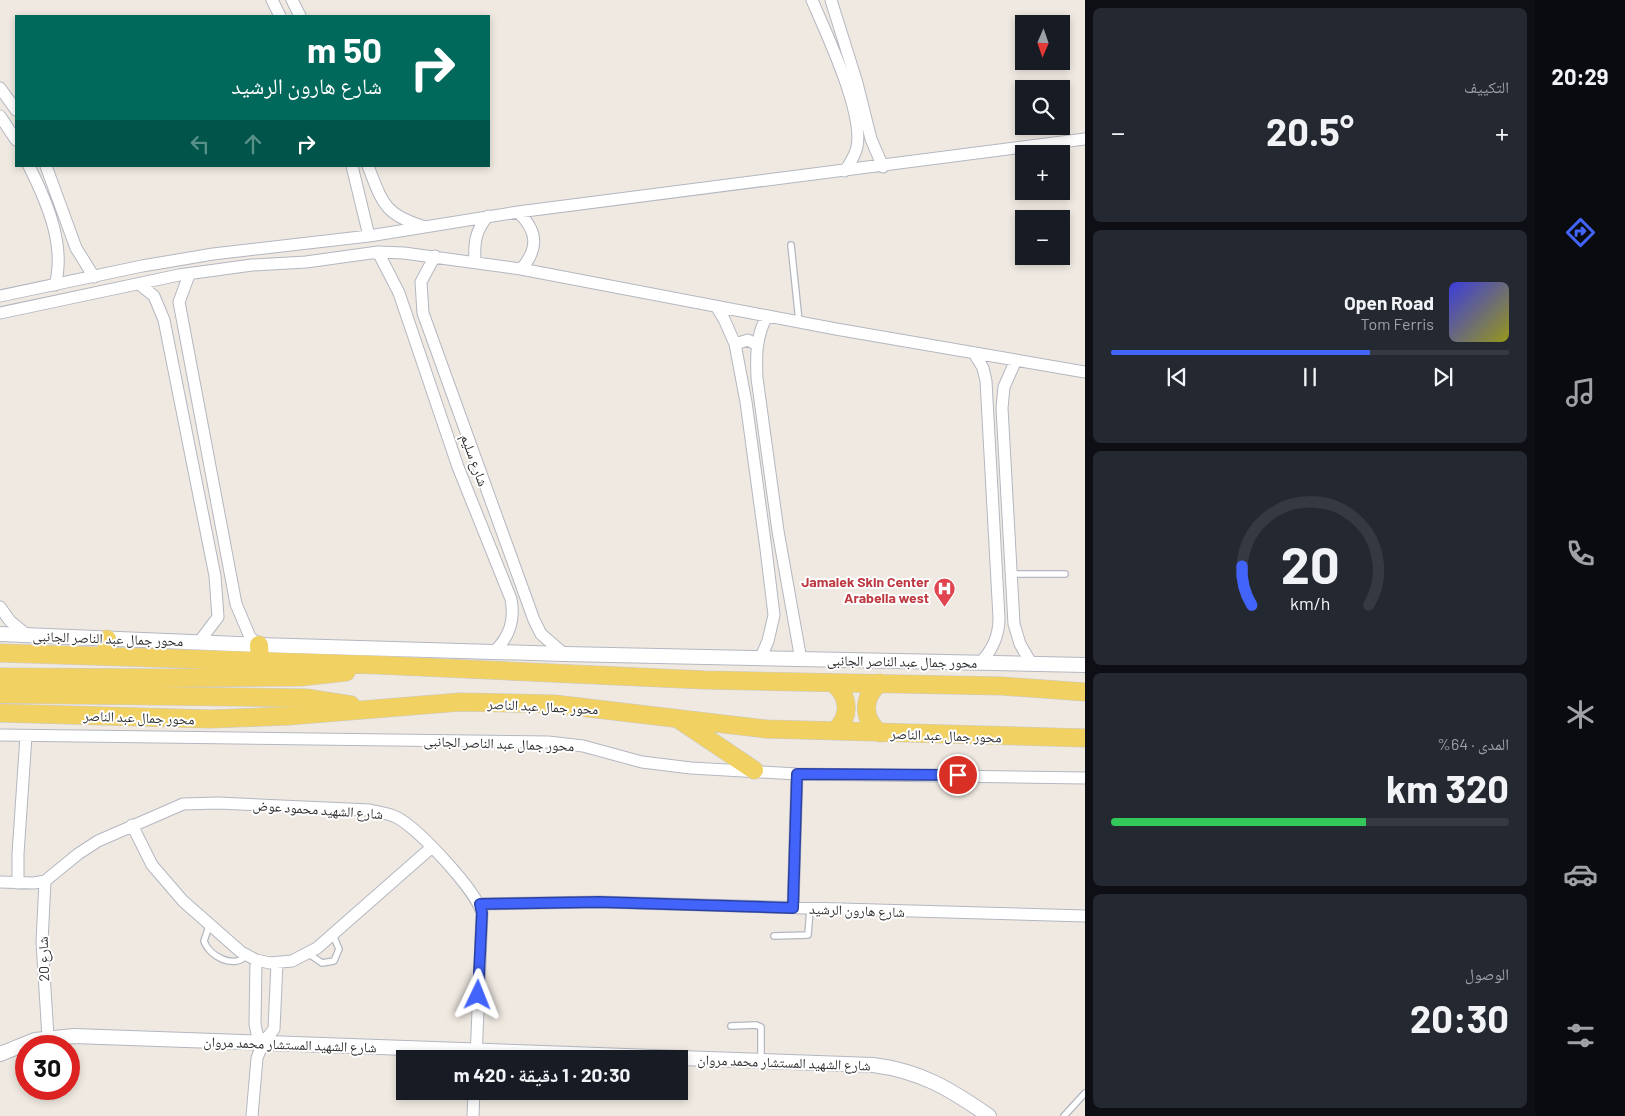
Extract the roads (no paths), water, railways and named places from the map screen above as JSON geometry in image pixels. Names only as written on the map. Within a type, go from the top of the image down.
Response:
[{"type":"main road","points":[[0,652],[107,647],[259,653],[378,665],[694,679],[1002,686],[1085,692]]},
{"type":"main road","points":[[0,677],[167,678],[300,676],[339,673],[378,665]]},
{"type":"main road","points":[[833,683],[842,692],[846,706],[844,719],[836,730]]},
{"type":"main road","points":[[880,683],[868,698],[866,712],[870,724],[880,733]]},
{"type":"main road","points":[[0,694],[306,698],[366,709]]},
{"type":"main road","name":"محور جمال عبد الناصر","points":[[0,713],[210,719],[288,716],[460,702],[554,704],[766,729],[1085,738]]},
{"type":"main road","points":[[676,718],[754,770]]},
{"type":"street","points":[[276,8],[291,0],[299,15]]},
{"type":"street","points":[[812,0],[849,98],[857,141],[854,155],[845,171]]},
{"type":"street","points":[[818,13],[821,7],[832,4],[857,83],[871,139],[883,167]]},
{"type":"street","points":[[0,88],[15,109]]},
{"type":"street","points":[[0,116],[15,138]]},
{"type":"street","points":[[857,141],[866,143],[871,139]]},
{"type":"street","points":[[0,296],[214,254],[369,236],[488,216],[883,167],[1085,139]]},
{"type":"street","points":[[30,167],[47,208],[59,251],[55,285]]},
{"type":"street","points":[[46,167],[76,248],[94,277]]},
{"type":"street","points":[[352,167],[364,208],[369,236]]},
{"type":"street","points":[[368,167],[383,203],[399,218],[424,226]]},
{"type":"street","points":[[364,208],[377,209],[383,203]]},
{"type":"street","points":[[518,212],[531,229],[534,246],[528,261],[521,269]]},
{"type":"street","points":[[475,262],[477,231],[488,216]]},
{"type":"street","points":[[59,251],[67,254],[73,253],[76,248]]},
{"type":"street","points":[[0,313],[188,275],[252,265],[306,262],[378,252],[435,256],[521,269],[767,316],[1085,372]]},
{"type":"street","name":"شارع سليم","points":[[378,252],[399,293],[458,467],[488,540],[513,610],[509,633],[495,652]]},
{"type":"street","name":"شارع سليم","points":[[435,256],[424,272],[421,282],[421,302],[454,402],[534,620],[542,634],[564,654]]},
{"type":"street","points":[[188,275],[180,295],[182,314],[236,604],[259,653]]},
{"type":"street","points":[[139,284],[154,296],[164,320],[215,576],[219,606],[218,617],[199,642]]},
{"type":"street","points":[[716,306],[735,344],[746,402],[766,548],[774,615],[768,641],[760,659]]},
{"type":"street","points":[[164,320],[170,310],[182,314]]},
{"type":"street","points":[[767,316],[760,330],[757,345],[759,388],[781,547],[801,660]]},
{"type":"street","points":[[735,344],[748,340],[757,345]]},
{"type":"street","points":[[974,353],[983,368],[986,385],[999,628],[993,647],[981,662]]},
{"type":"street","points":[[1016,360],[1004,387],[1004,450],[1015,629],[1020,644],[1031,663]]},
{"type":"street","points":[[986,385],[993,383],[1004,387]]},
{"type":"street","points":[[437,408],[454,402]]},
{"type":"street","points":[[458,467],[475,461]]},
{"type":"street","points":[[488,540],[502,535]]},
{"type":"street","points":[[996,546],[1010,545]]},
{"type":"street","points":[[766,548],[781,547]]},
{"type":"street","points":[[219,606],[229,610],[236,604]]},
{"type":"street","points":[[0,607],[10,621],[27,635]]},
{"type":"street","name":"محور جمال عبد الناصر الجانبى","points":[[0,634],[27,635],[107,647],[199,642],[259,653],[495,652],[1085,665]]},
{"type":"street","name":"محور جمال عبد الناصر الجانبى","points":[[0,735],[548,742],[582,746],[666,766],[797,774],[1085,778]]},
{"type":"street","points":[[18,884],[18,854],[26,736]]},
{"type":"street","points":[[793,908],[797,774]]},
{"type":"street","name":"شارع الشهيد محمود عوض","points":[[45,881],[78,854],[98,841],[172,807],[195,802],[370,810],[394,816],[411,826],[472,892],[480,904]]},
{"type":"street","points":[[132,825],[144,852],[161,877],[209,926],[251,958],[277,963],[292,961],[309,954],[333,936],[432,847]]},
{"type":"street","points":[[0,882],[18,884],[45,881]]},
{"type":"street","name":"شارع 20","points":[[45,881],[42,942],[48,1035]]},
{"type":"street","name":"شارع هارون الرشيد","points":[[480,904],[599,902],[1085,916]]},
{"type":"street","points":[[476,1050],[482,913],[480,904]]},
{"type":"street","points":[[251,958],[254,1024],[257,1034],[263,1043]]},
{"type":"street","points":[[252,1116],[256,1067],[263,1043],[274,1029],[277,963]]},
{"type":"street","name":"شارع الشهيد المستشار محمد مروان","points":[[80,1036],[399,1050]]},
{"type":"street","name":"شارع الشهيد المستشار محمد مروان","points":[[0,1054],[15,1047]]},
{"type":"street","name":"شارع الشهيد المستشار محمد مروان","points":[[688,1059],[894,1067],[933,1080],[989,1116]]},
{"type":"street","points":[[473,1116],[474,1100]]},
{"type":"lane","points":[[790,244],[799,321]]},
{"type":"lane","points":[[1012,574],[1065,574]]},
{"type":"lane","points":[[774,936],[808,935],[810,908]]},
{"type":"lane","points":[[209,926],[204,941],[212,952],[232,961],[251,958]]},
{"type":"lane","points":[[309,954],[322,962],[334,961],[339,949],[333,936]]},
{"type":"lane","points":[[731,1026],[756,1025],[761,1027],[761,1061]]},
{"type":"lane","points":[[1064,1116],[1084,1097]]},
{"type":"place","name":"Jamalek Skin Center Arabella west","points":[[945,608]]}]
